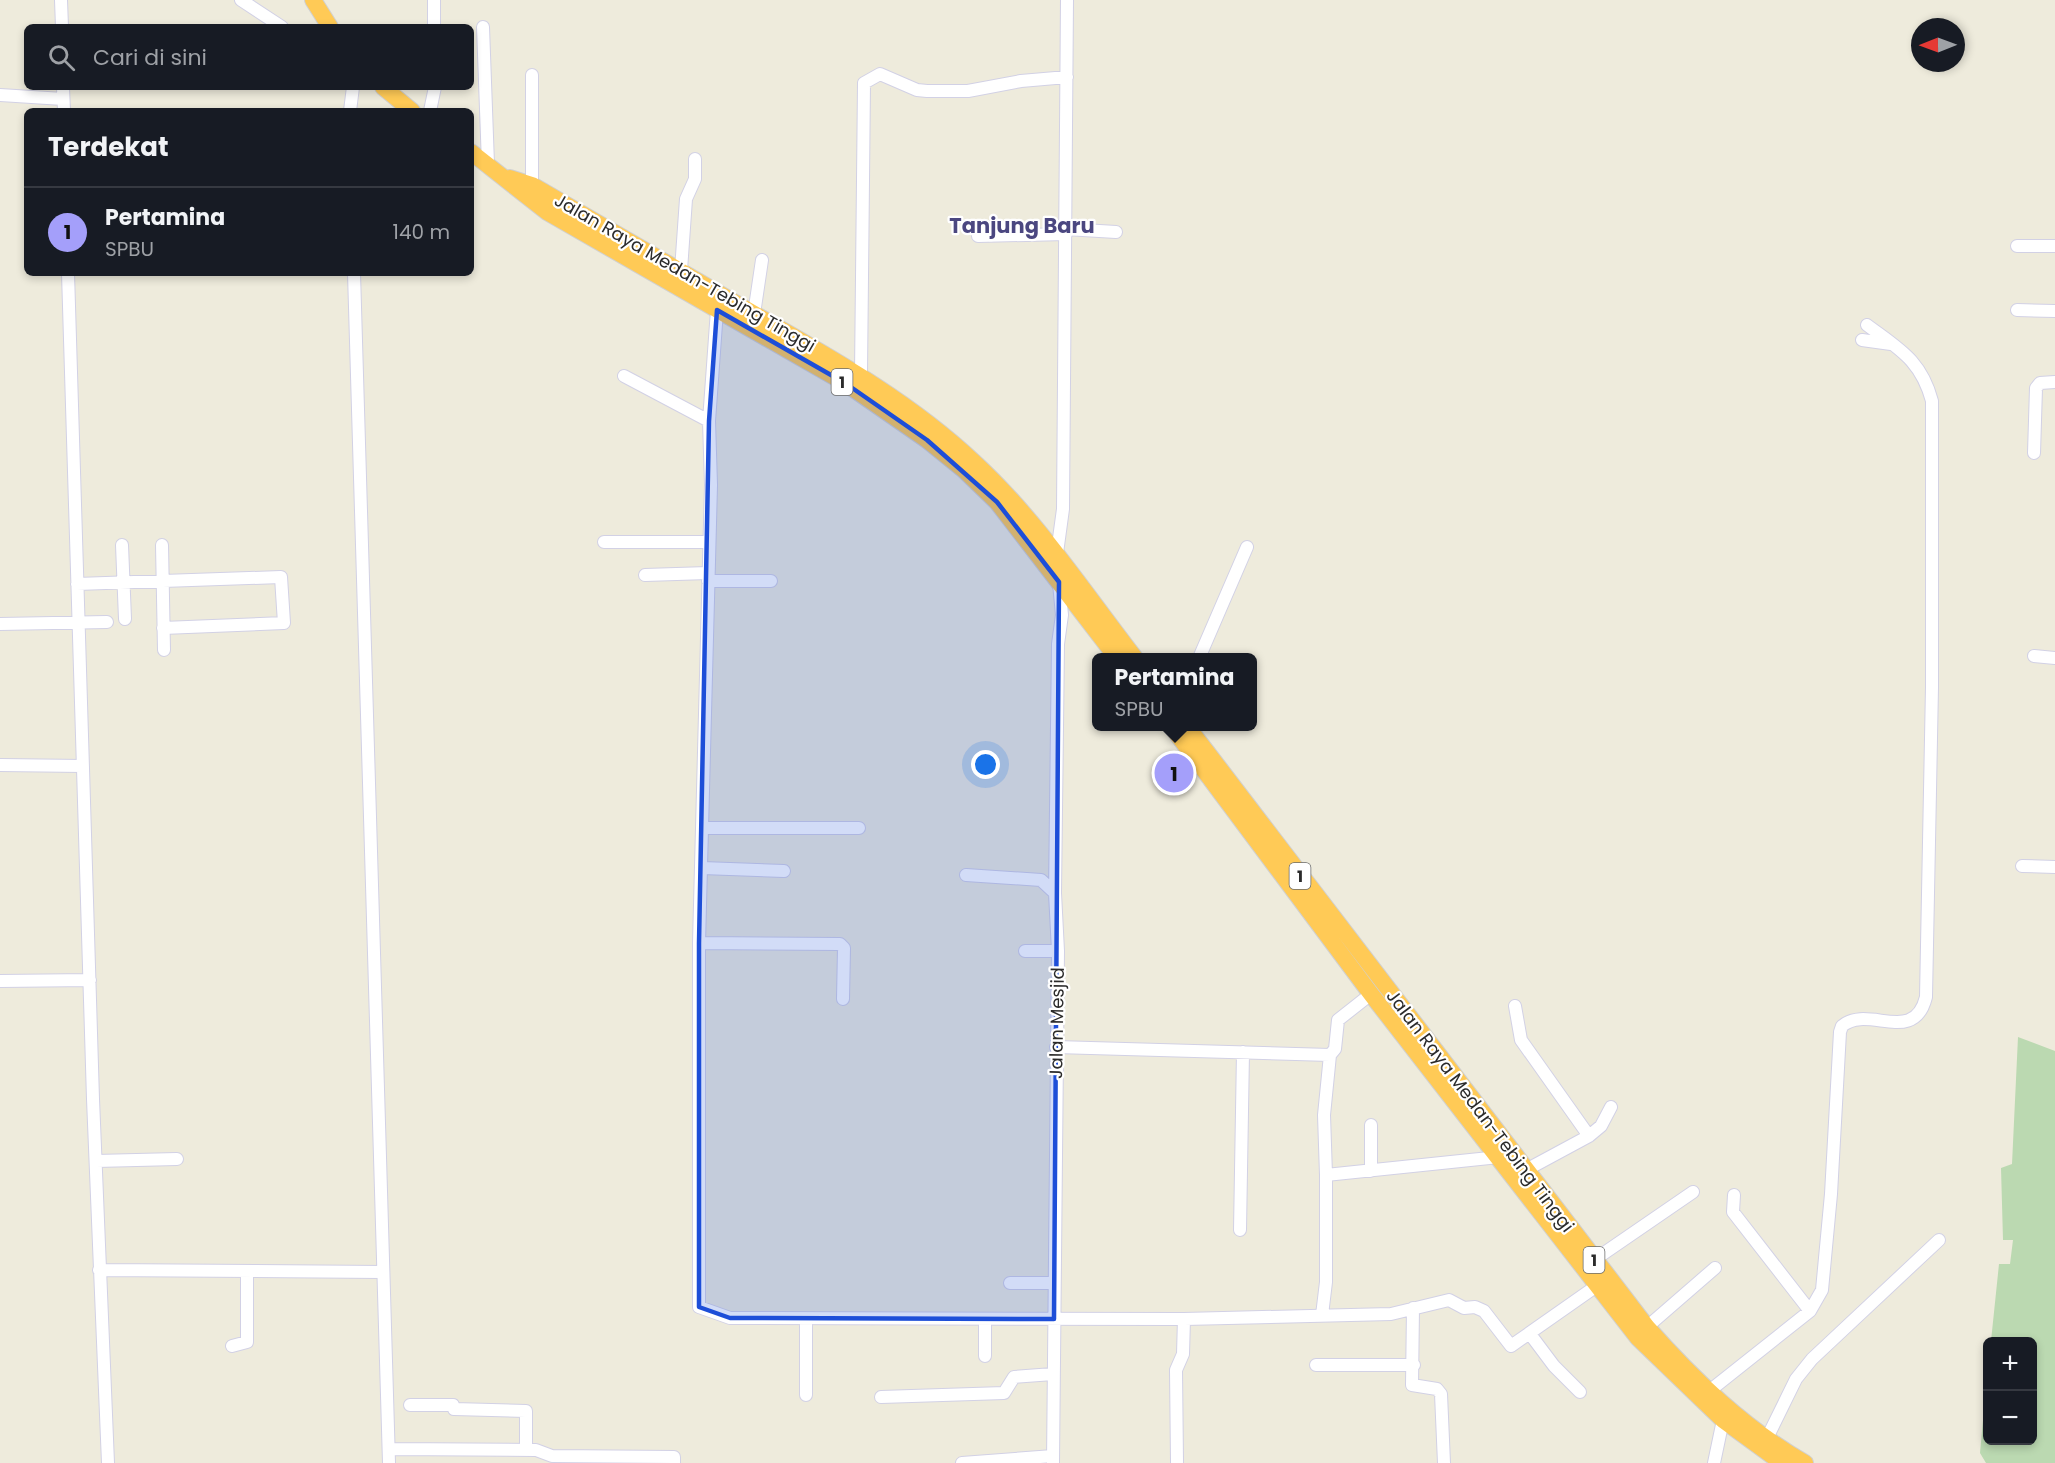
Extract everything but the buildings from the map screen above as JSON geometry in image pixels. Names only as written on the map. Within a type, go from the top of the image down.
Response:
[{"type":"highway","points":[[313,0],[325,24]]},
{"type":"highway","points":[[387,90],[408,108]]},
{"type":"highway","name":"Jalan Raya Medan-Tebing Tinggi","points":[[474,154],[506,177],[547,212],[845,383],[898,418],[955,462],[1004,509],[1114,653]]},
{"type":"highway","name":"Jalan Raya Medan-Tebing Tinggi","points":[[506,177],[532,185],[861,374],[972,459],[1004,491],[1057,554],[1132,653]]},
{"type":"highway","name":"Jalan Raya Medan-Tebing Tinggi","points":[[1175,731],[1371,994],[1410,1030],[1526,1170],[1594,1260],[1723,1420],[1782,1463]]},
{"type":"highway","name":"Jalan Raya Medan-Tebing Tinggi","points":[[1191,731],[1233,784],[1317,899],[1499,1157],[1638,1338],[1704,1395],[1806,1463]]},
{"type":"street","points":[[61,0],[62,24]]},
{"type":"street","points":[[241,0],[277,24]]},
{"type":"street","points":[[434,0],[434,24]]},
{"type":"street","points":[[1057,554],[1063,509],[1066,0]]},
{"type":"street","points":[[483,27],[488,164]]},
{"type":"street","points":[[861,374],[864,83],[880,74],[918,90],[968,91],[1021,81],[1067,77]]},
{"type":"street","points":[[532,75],[532,185]]},
{"type":"street","points":[[350,108],[352,90]]},
{"type":"street","points":[[431,108],[434,90]]},
{"type":"street","points":[[0,95],[63,99]]},
{"type":"street","points":[[681,270],[686,199],[695,181],[694,159]]},
{"type":"street","points":[[978,236],[1066,231],[1116,232]]},
{"type":"street","points":[[2017,246],[2055,246]]},
{"type":"street","points":[[754,314],[762,260]]},
{"type":"street","points":[[68,276],[99,1270],[108,1463]]},
{"type":"street","points":[[354,276],[389,1463]]},
{"type":"street","points":[[717,310],[709,422],[711,451],[699,943],[699,1307],[730,1318],[1184,1319],[1390,1314],[1453,1300],[1464,1308],[1475,1307],[1484,1311],[1511,1346],[1598,1285]]},
{"type":"street","points":[[2018,310],[2055,311]]},
{"type":"street","points":[[1704,1395],[1810,1311],[1818,1301],[1824,1280],[1840,1032],[1846,1022],[1853,1020],[1905,1021],[1914,1019],[1923,1009],[1926,997],[1932,711],[1932,401],[1927,381],[1918,366],[1867,325]]},
{"type":"street","points":[[1862,340],[1893,344]]},
{"type":"street","points":[[624,376],[709,422]]},
{"type":"street","points":[[2034,453],[2036,388],[2040,383],[2055,382]]},
{"type":"street","points":[[604,542],[709,542]]},
{"type":"street","points":[[122,545],[124,619]]},
{"type":"street","points":[[162,545],[164,650]]},
{"type":"street","points":[[1201,653],[1247,548]]},
{"type":"street","points":[[645,575],[771,580]]},
{"type":"street","points":[[78,584],[280,577],[284,623],[163,628]]},
{"type":"street","name":"Jalan Mesjid","points":[[1053,1460],[1058,951],[1055,893],[1058,644],[1062,615],[1059,582]]},
{"type":"street","points":[[0,624],[107,622]]},
{"type":"street","points":[[2034,656],[2055,658]]},
{"type":"street","points":[[0,765],[83,765]]},
{"type":"street","points":[[703,828],[859,828]]},
{"type":"street","points":[[2022,866],[2055,867]]},
{"type":"street","points":[[702,868],[784,871]]},
{"type":"street","points":[[966,875],[1041,880],[1055,893]]},
{"type":"street","points":[[699,943],[840,944],[844,948],[843,999]]},
{"type":"street","points":[[1025,951],[1058,951]]},
{"type":"street","points":[[0,981],[90,980]]},
{"type":"street","points":[[1322,1315],[1326,1282],[1326,1175],[1323,1115],[1330,1055],[1335,1048],[1338,1020],[1371,994]]},
{"type":"street","points":[[1515,1006],[1521,1040],[1589,1136]]},
{"type":"street","points":[[1056,1047],[1330,1055]]},
{"type":"street","points":[[1240,1230],[1243,1052]]},
{"type":"street","points":[[1526,1170],[1589,1136],[1601,1126],[1611,1107]]},
{"type":"street","points":[[1371,1125],[1371,1171]]},
{"type":"street","points":[[1326,1175],[1499,1157]]},
{"type":"street","points":[[96,1161],[177,1159]]},
{"type":"street","points":[[1594,1260],[1693,1192]]},
{"type":"street","points":[[1734,1195],[1733,1212],[1810,1311]]},
{"type":"street","points":[[1767,1438],[1796,1379],[1812,1359],[1939,1240]]},
{"type":"street","points":[[1647,1327],[1715,1268]]},
{"type":"street","points":[[99,1270],[383,1272]]},
{"type":"street","points":[[232,1346],[247,1342],[247,1272]]},
{"type":"street","points":[[1010,1283],[1054,1283]]},
{"type":"street","points":[[1413,1308],[1413,1386],[1437,1389],[1441,1394],[1444,1463]]},
{"type":"street","points":[[806,1319],[806,1395]]},
{"type":"street","points":[[985,1319],[985,1356]]},
{"type":"street","points":[[1177,1462],[1176,1370],[1183,1354],[1184,1319]]},
{"type":"street","points":[[1530,1334],[1554,1366],[1580,1392]]},
{"type":"street","points":[[1316,1365],[1414,1365]]},
{"type":"street","points":[[881,1397],[1004,1394],[1014,1377],[1053,1374]]},
{"type":"street","points":[[410,1405],[453,1406],[454,1410],[526,1411],[526,1450]]},
{"type":"street","points":[[1714,1463],[1723,1420]]},
{"type":"street","points":[[389,1449],[536,1450],[552,1460],[674,1458],[674,1463]]},
{"type":"street","points":[[962,1463],[1053,1460]]},
{"type":"highlighted area","points":[[717,310],[845,383],[927,440],[997,502],[1059,582],[1054,1319],[730,1318],[699,1307],[699,943],[709,421]]},
{"type":"green space","points":[[2018,1037],[2055,1051],[2055,1463],[1986,1463],[1980,1453],[1983,1420],[1983,1445],[2037,1445],[2037,1337],[1991,1337],[1999,1264],[2010,1264],[2013,1240],[2003,1240],[2001,1168],[2012,1164]]},
{"type":"place","name":"Pertamina","points":[[1174,773]]},
{"type":"district","name":"Tanjung Baru","points":[[1022,226]]}]
